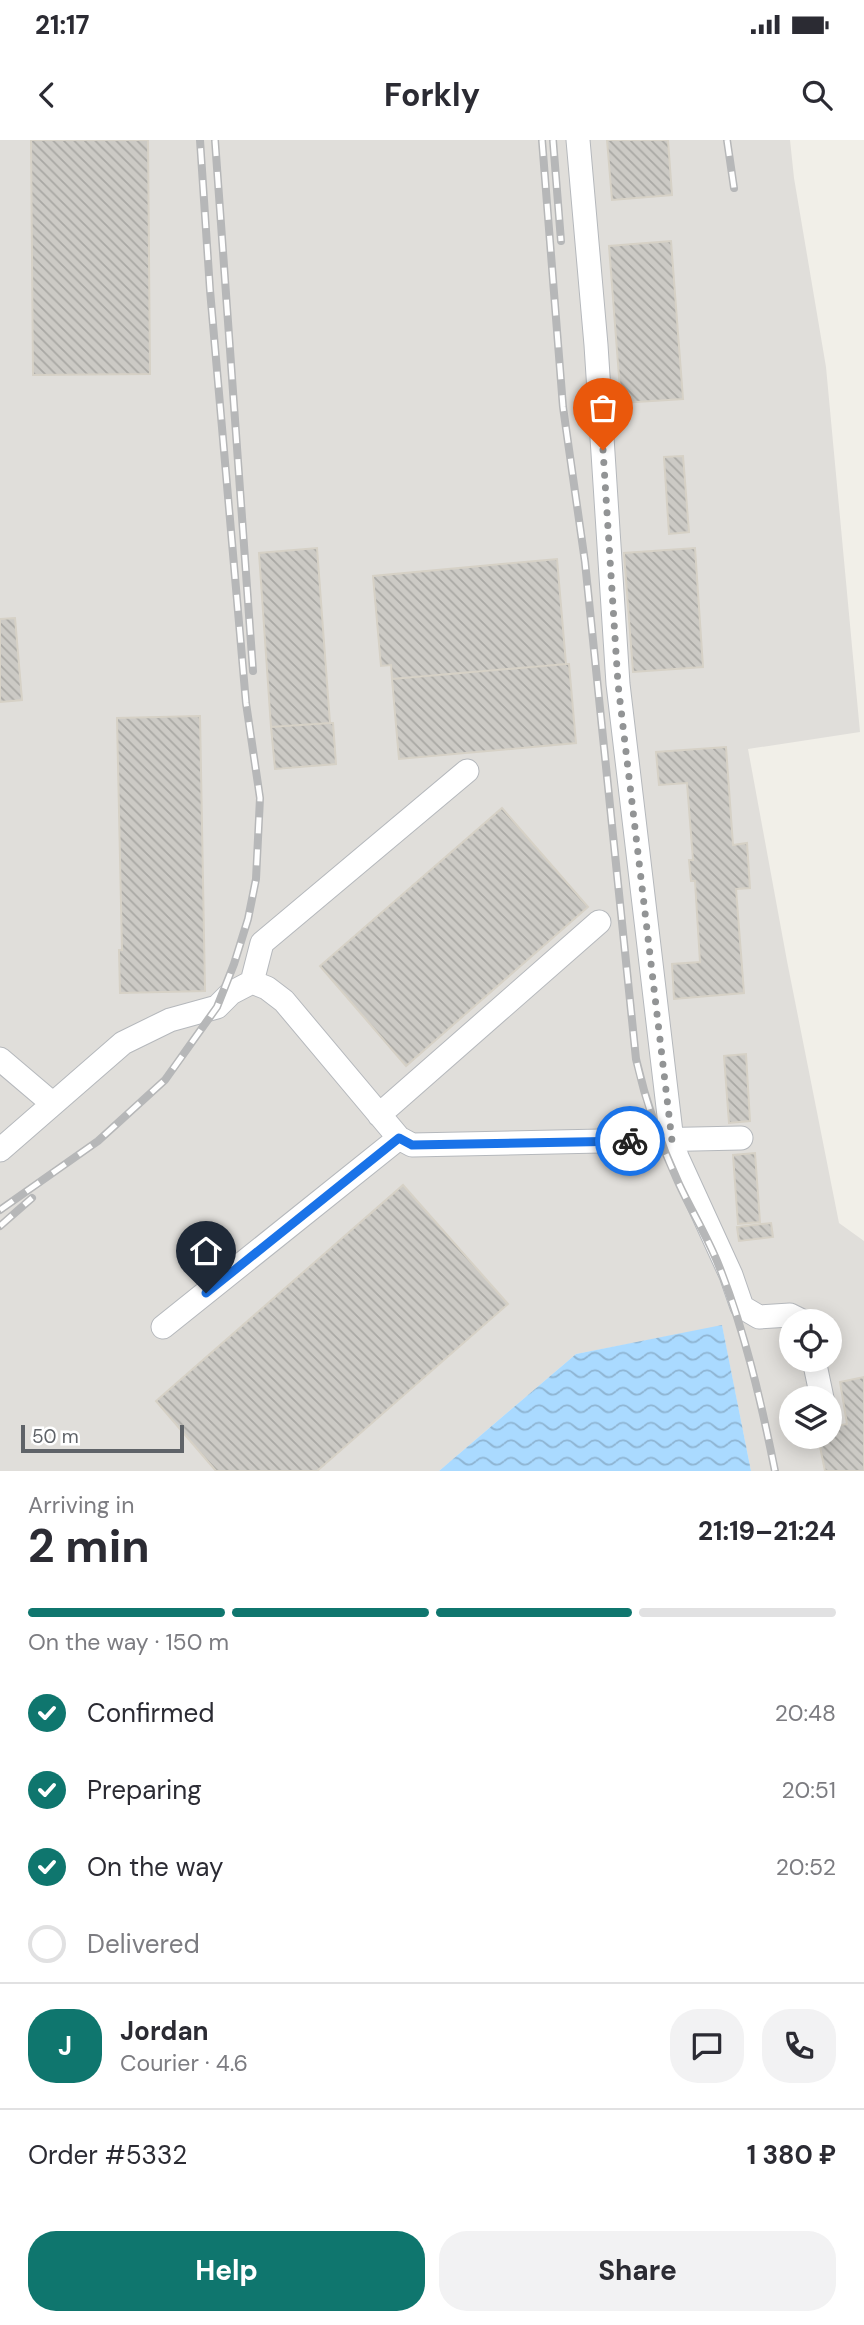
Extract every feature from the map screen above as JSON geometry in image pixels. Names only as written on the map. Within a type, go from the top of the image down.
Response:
[{"type":"street","points":[[578,140],[596,345],[618,684],[672,1141],[742,1307],[759,1317],[779,1316]]},
{"type":"street","points":[[0,1150],[123,1043],[170,1020],[218,1007],[231,993],[252,982],[262,943],[467,771]]},
{"type":"street","points":[[379,1115],[599,922]]},
{"type":"street","points":[[252,982],[267,988],[284,1001],[399,1138],[412,1145],[741,1138]]},
{"type":"street","points":[[0,1059],[53,1104]]},
{"type":"street","points":[[163,1327],[399,1138]]},
{"type":"shaded area","points":[[0,140],[790,140],[826,367],[860,732],[748,749],[839,1223],[864,1241],[864,1471],[751,1471],[722,1326],[576,1354],[439,1471],[0,1471]]},
{"type":"water","points":[[722,1325],[751,1471],[439,1471],[576,1354]]},
{"type":"building","points":[[31,140],[148,140],[150,374],[33,375]]},
{"type":"building","points":[[607,140],[668,140],[672,195],[612,200]]},
{"type":"building","points":[[671,241],[683,399],[621,403],[609,246]]},
{"type":"building","points":[[683,456],[689,532],[669,534],[664,457]]},
{"type":"building","points":[[317,548],[330,723],[271,727],[259,553]]},
{"type":"building","points":[[695,548],[703,667],[633,672],[624,553]]},
{"type":"building","points":[[557,559],[566,664],[392,679],[391,665],[381,666],[373,576]]},
{"type":"building","points":[[15,618],[22,700],[0,702],[0,619]]},
{"type":"building","points":[[569,664],[576,743],[399,759],[392,679]]},
{"type":"building","points":[[200,716],[205,991],[120,993],[119,950],[122,950],[117,718]]},
{"type":"building","points":[[333,723],[336,764],[275,769],[271,727]]},
{"type":"building","points":[[726,747],[733,845],[747,843],[750,888],[736,889],[744,993],[674,999],[672,964],[700,962],[695,881],[691,881],[689,860],[693,860],[687,783],[659,785],[656,752]]},
{"type":"building","points":[[502,808],[588,907],[406,1066],[320,966]]},
{"type":"building","points":[[746,1054],[750,1121],[729,1123],[724,1056]]},
{"type":"building","points":[[755,1153],[760,1222],[738,1224],[733,1155]]},
{"type":"building","points":[[403,1185],[508,1304],[317,1471],[216,1471],[156,1401]]},
{"type":"building","points":[[771,1223],[773,1237],[739,1241],[737,1227]]},
{"type":"building","points":[[864,1377],[864,1471],[825,1471],[820,1449],[842,1449],[842,1425],[847,1424],[840,1382]]},
{"type":"railway","points":[[0,1210],[98,1141],[165,1080],[217,1007],[248,919],[256,879],[260,798],[246,703],[210,290],[200,140]]},
{"type":"railway","points":[[215,140],[253,671]]},
{"type":"railway","points":[[542,140],[563,407],[585,562],[636,1059],[649,1107],[666,1153],[715,1256],[737,1316],[775,1471]]},
{"type":"railway","points":[[553,140],[561,241]]},
{"type":"railway","points":[[727,140],[734,188]]},
{"type":"railway","points":[[0,1226],[32,1198]]},
{"type":"way so far","points":[[603,450],[618,684],[672,1141],[630,1141]]},
{"type":"route","points":[[206,1293],[399,1138],[412,1145],[630,1141]]}]
